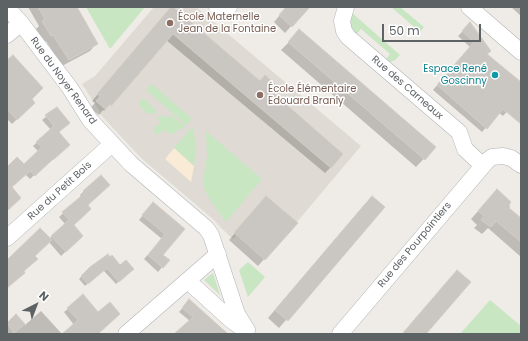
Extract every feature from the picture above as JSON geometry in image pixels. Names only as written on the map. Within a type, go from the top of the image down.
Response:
[{"type":"street","points":[[217,7],[222,9],[229,7]]},
{"type":"street","name":"Rue des Carneaux","points":[[346,7],[342,21],[344,31],[348,37],[459,132],[465,149],[487,161]]},
{"type":"street","points":[[469,7],[521,52]]},
{"type":"street","name":"Rue du Noyer Renard","points":[[7,8],[70,88],[90,120],[141,173],[206,228],[211,235],[218,254],[237,314],[249,332]]},
{"type":"street","points":[[7,35],[20,23]]},
{"type":"street","name":"Rue du Petit Bois","points":[[7,238],[112,144]]},
{"type":"street","points":[[487,161],[504,156],[511,158],[521,166]]},
{"type":"street","name":"Rue des Pourpointiers","points":[[340,334],[487,161]]},
{"type":"street","points":[[126,334],[218,254]]},
{"type":"street","points":[[188,281],[231,320],[249,332]]},
{"type":"shaded area","points":[[154,7],[196,7],[361,146],[265,260],[236,236],[233,239],[214,220],[141,158],[99,113],[100,112],[82,84],[95,76]]},
{"type":"green space","points":[[86,7],[145,7],[110,49]]},
{"type":"green space","points":[[350,7],[355,7],[351,12],[400,55],[395,60],[384,62],[390,54],[361,29],[354,37],[351,33]]},
{"type":"green space","points":[[391,7],[400,7],[424,27],[420,32]]},
{"type":"green space","points":[[152,84],[192,119],[186,125],[146,90]]},
{"type":"green space","points":[[144,98],[156,111],[155,114],[146,113],[140,106],[139,101]]},
{"type":"green space","points":[[160,115],[165,118],[171,115],[185,126],[181,130],[178,129],[172,135],[165,130],[159,134],[156,134],[153,129],[160,123],[157,118]]},
{"type":"green space","points":[[193,128],[196,146],[194,166],[174,148],[190,129]]},
{"type":"green space","points":[[206,131],[262,179],[226,222],[205,191],[203,182],[207,156]]},
{"type":"green space","points":[[248,262],[265,277],[248,297],[239,270]]},
{"type":"green space","points":[[213,273],[220,295],[204,280]]},
{"type":"green space","points":[[490,300],[521,326],[521,334],[460,334]]},
{"type":"sand","points":[[174,148],[194,166],[191,182],[165,159]]},
{"type":"building","points":[[38,7],[77,7],[98,44],[69,60],[42,21],[45,19]]},
{"type":"building","points":[[171,7],[173,7],[260,81],[265,75],[279,88],[274,94],[343,154],[331,168],[173,34],[111,106],[110,104],[105,109],[96,101],[100,96],[97,94]]},
{"type":"building","points":[[286,7],[310,7],[292,27],[279,15]]},
{"type":"building","name":"Espace René Goscinny","points":[[470,22],[491,51],[487,54],[521,82],[521,124],[503,109],[487,129],[437,85],[474,42],[462,31]]},
{"type":"building","points":[[299,29],[436,147],[425,160],[288,42]]},
{"type":"building","points":[[13,55],[43,88],[32,99],[35,103],[17,120],[7,109],[7,60]]},
{"type":"building","points":[[57,107],[70,123],[59,132],[70,145],[35,176],[30,171],[12,187],[21,198],[7,211],[7,167],[17,157],[24,164],[42,147],[36,142],[54,126],[45,115]]},
{"type":"building","points":[[101,175],[110,185],[88,205],[91,209],[74,225],[83,236],[66,252],[51,236],[69,220],[62,212],[85,193],[83,191]]},
{"type":"building","points":[[497,189],[511,202],[509,208],[521,218],[521,242],[496,221],[491,227],[481,220],[484,216],[478,211]]},
{"type":"building","points":[[266,196],[298,223],[265,260],[234,233]]},
{"type":"building","points":[[372,196],[385,207],[288,321],[275,310]]},
{"type":"building","points":[[153,202],[185,229],[163,255],[170,260],[163,268],[148,255],[165,234],[142,215]]},
{"type":"building","points":[[40,228],[52,240],[35,256],[38,259],[24,271],[25,273],[7,288],[7,260]]},
{"type":"building","points":[[108,254],[110,257],[112,255],[120,265],[126,260],[134,269],[119,282],[107,268],[88,284],[81,276],[90,267]]},
{"type":"building","points":[[457,270],[471,282],[426,334],[402,334]]},
{"type":"building","points":[[83,294],[98,312],[110,302],[120,314],[98,334],[62,334],[78,320],[67,308]]},
{"type":"building","points":[[189,299],[228,334],[174,334],[193,317],[182,308]]},
{"type":"building","points":[[16,314],[25,324],[14,333],[7,323]]},
{"type":"place","name":"École Maternelle Jean de la Fontaine","points":[[170,23]]},
{"type":"place","name":"Espace René Goscinny","points":[[495,75]]},
{"type":"place","name":"École Élémentaire Edouard Branly","points":[[260,95]]}]
